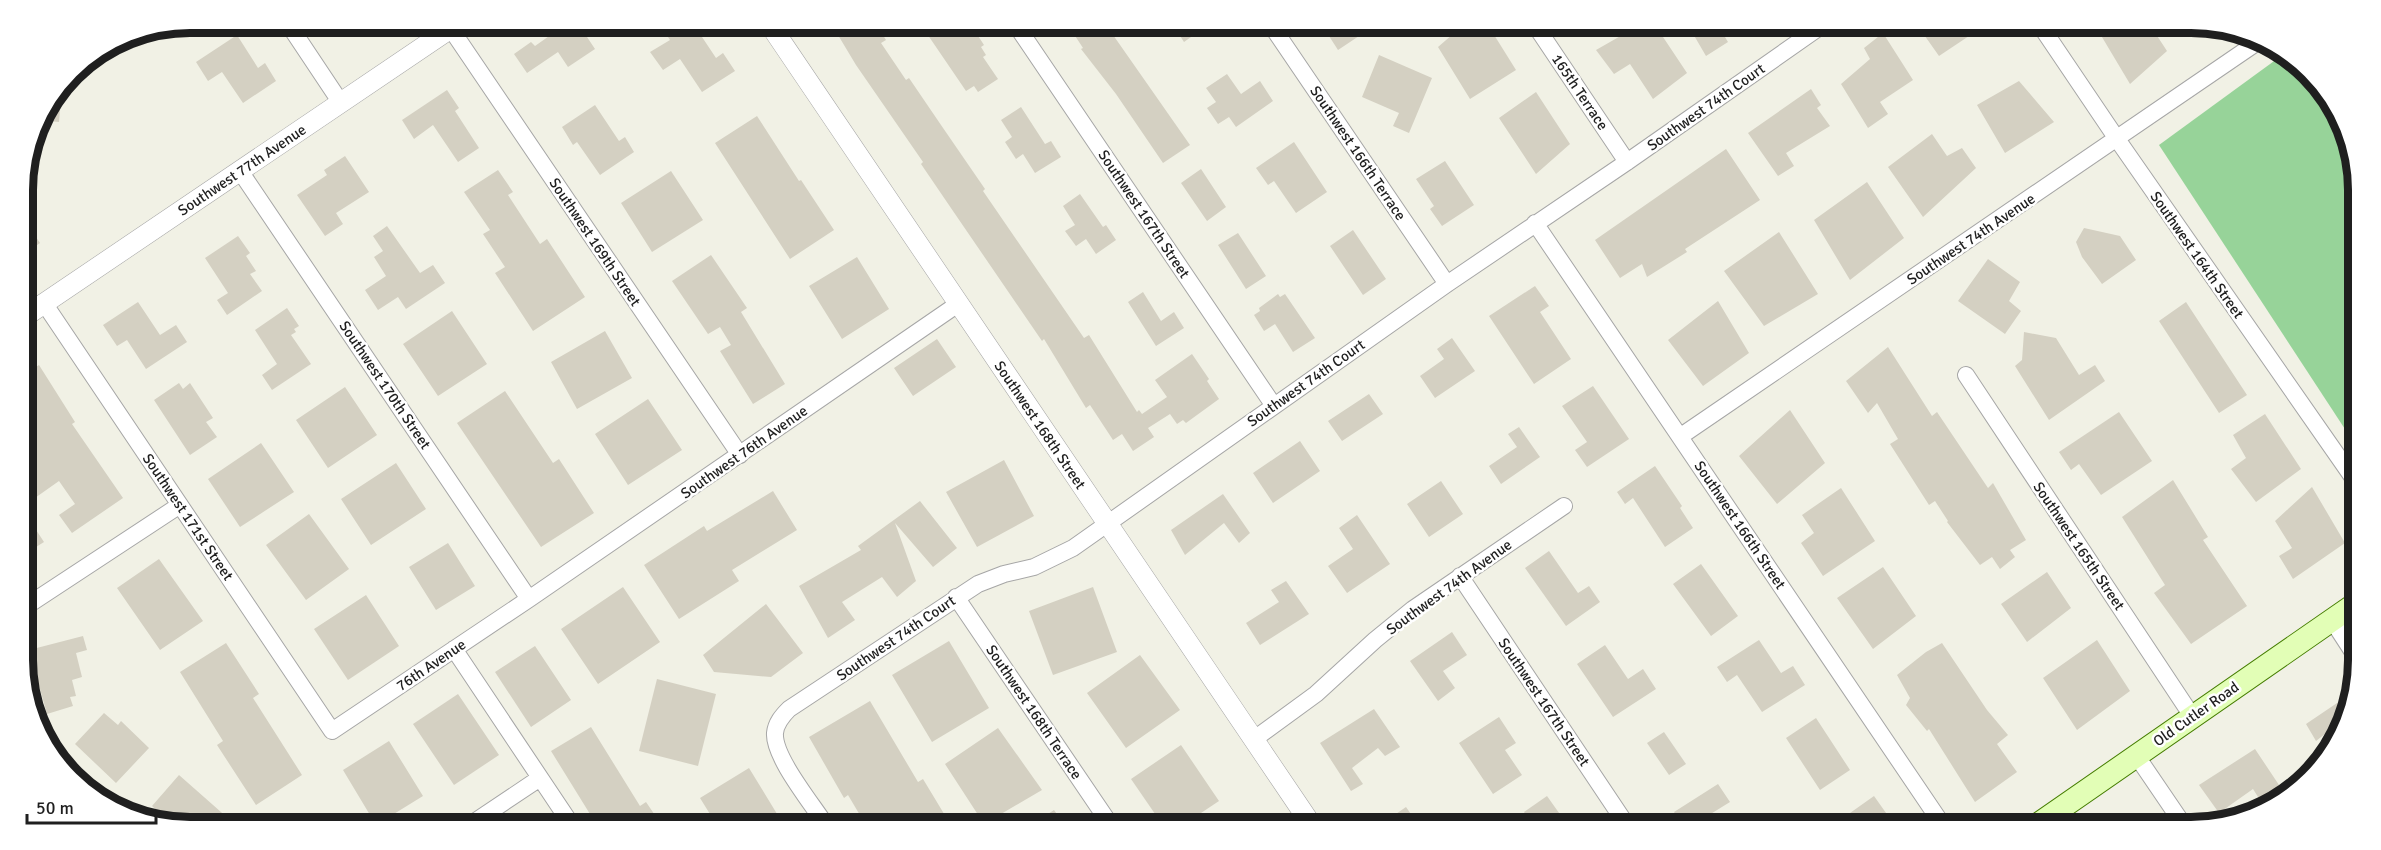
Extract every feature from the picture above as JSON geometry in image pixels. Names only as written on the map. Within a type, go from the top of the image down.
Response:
[{"type":"main road","name":"Old Cutler Road","points":[[2048,817],[2348,609]]},
{"type":"street","points":[[294,33],[341,103]]},
{"type":"street","name":"Southwest 77th Avenue","points":[[33,311],[445,33]]},
{"type":"street","name":"Southwest 169th Street","points":[[460,33],[740,455]]},
{"type":"street","name":"Southwest 168th Street","points":[[775,33],[1306,817]]},
{"type":"street","name":"Southwest 167th Street","points":[[1021,33],[1274,406]]},
{"type":"street","name":"Southwest 166th Terrace","points":[[1276,33],[1447,284]]},
{"type":"street","name":"165th Terrace","points":[[1540,33],[1627,162]]},
{"type":"street","name":"Southwest 74th Court","points":[[820,817],[782,759],[775,741],[777,724],[783,715],[796,704],[956,597],[990,579],[1054,559],[1107,524],[1447,284],[1811,33]]},
{"type":"street","name":"Southwest 164th Street","points":[[2045,33],[2348,471]]},
{"type":"street","name":"Southwest 74th Avenue","points":[[1681,436],[2253,45]]},
{"type":"street","name":"Southwest 170th Street","points":[[240,171],[529,599]]},
{"type":"street","name":"Southwest 166th Street","points":[[1536,223],[1937,817]]},
{"type":"street","name":"Southwest 171st Street","points":[[44,303],[332,731]]},
{"type":"street","name":"Southwest 76th Avenue","points":[[529,599],[958,304]]},
{"type":"street","name":"Southwest 165th Street","points":[[1966,375],[2192,716]]},
{"type":"street","points":[[33,602],[180,505]]},
{"type":"street","name":"Southwest 74th Avenue","points":[[1253,740],[1317,694],[1394,624],[1564,506]]},
{"type":"street","name":"Southwest 167th Street","points":[[1460,576],[1621,817]]},
{"type":"street","name":"Southwest 168th Terrace","points":[[956,597],[1105,817]]},
{"type":"street","name":"76th Avenue","points":[[332,731],[529,599]]},
{"type":"street","points":[[2332,620],[2348,645]]},
{"type":"street","points":[[454,649],[566,817]]},
{"type":"street","points":[[2136,755],[2178,817]]},
{"type":"street","points":[[482,817],[540,778]]},
{"type":"green space","points":[[2277,59],[2295,72],[2316,94],[2336,130],[2347,169],[2348,434],[2159,145]]},
{"type":"building","points":[[553,33],[592,33],[587,37],[595,49],[568,67],[558,52],[527,73],[514,54],[531,42],[535,46]]},
{"type":"building","points":[[665,33],[699,33],[716,58],[723,53],[735,71],[702,92],[680,59],[663,70],[650,52],[670,40]]},
{"type":"building","points":[[837,33],[882,33],[886,40],[881,43],[906,80],[909,78],[1084,338],[1089,335],[1137,412],[1139,410],[1142,414],[1167,397],[1155,380],[1192,354],[1219,399],[1186,423],[1183,420],[1177,424],[1170,414],[1148,428],[1154,437],[1133,451],[1122,434],[1113,440],[1090,405],[1086,408],[1044,339],[1042,341]]},
{"type":"building","points":[[926,33],[976,33],[984,45],[981,47],[986,55],[983,57],[998,79],[978,92],[974,86],[966,91]]},
{"type":"building","points":[[1073,33],[1112,33],[1190,145],[1163,163],[1116,94],[1081,49],[1083,48]]},
{"type":"building","points":[[1178,33],[1197,33],[1184,42]]},
{"type":"building","points":[[1327,33],[1357,33],[1359,36],[1338,50]]},
{"type":"building","points":[[1454,33],[1493,33],[1516,70],[1470,99],[1438,47]]},
{"type":"building","points":[[1626,33],[1660,33],[1687,73],[1653,99],[1630,64],[1614,74],[1596,50]]},
{"type":"building","points":[[1693,33],[1730,33],[1725,37],[1728,42],[1706,56]]},
{"type":"building","points":[[1883,33],[1913,80],[1880,102],[1888,114],[1868,128],[1841,84],[1870,59],[1864,48]]},
{"type":"building","points":[[1923,33],[1974,33],[1939,56]]},
{"type":"building","points":[[2100,33],[2155,33],[2167,51],[2130,84]]},
{"type":"building","points":[[237,35],[258,68],[265,63],[276,81],[243,103],[222,72],[208,81],[196,62]]},
{"type":"building","points":[[1379,55],[1432,78],[1409,133],[1393,126],[1399,113],[1362,97]]},
{"type":"building","points":[[1227,74],[1241,94],[1260,81],[1273,101],[1236,127],[1229,117],[1218,124],[1207,108],[1216,102],[1206,88]]},
{"type":"building","points":[[2019,81],[2054,122],[2005,153],[1977,105]]},
{"type":"building","points":[[1811,89],[1821,105],[1817,108],[1830,126],[1786,153],[1794,166],[1778,176],[1748,133]]},
{"type":"building","points":[[447,90],[459,108],[455,111],[479,148],[458,162],[433,125],[414,139],[402,120]]},
{"type":"building","points":[[1536,92],[1570,144],[1536,174],[1499,118]]},
{"type":"building","points":[[61,101],[59,122],[49,121]]},
{"type":"building","points":[[595,105],[619,141],[625,137],[634,152],[600,175],[577,142],[573,145],[562,127]]},
{"type":"building","points":[[1021,107],[1045,144],[1051,141],[1061,157],[1035,173],[1023,154],[1016,159],[1005,142],[1012,137],[1001,120]]},
{"type":"building","points":[[757,116],[834,230],[790,259],[715,143]]},
{"type":"building","points":[[1932,134],[1947,156],[1962,148],[1976,168],[1923,217],[1888,167]]},
{"type":"building","points":[[1294,142],[1327,192],[1296,213],[1274,181],[1268,185],[1256,168]]},
{"type":"building","points":[[1726,149],[1760,200],[1685,249],[1687,252],[1647,277],[1642,264],[1620,278],[1595,240]]},
{"type":"building","points":[[345,156],[369,192],[336,213],[343,224],[325,236],[297,195],[327,175],[324,170]]},
{"type":"building","points":[[1445,161],[1474,205],[1442,226],[1430,209],[1434,206],[1416,179]]},
{"type":"building","points":[[1201,169],[1226,207],[1207,221],[1181,183]]},
{"type":"building","points":[[498,170],[513,192],[508,195],[540,244],[547,239],[585,297],[533,331],[495,273],[505,267],[483,234],[490,230],[464,192]]},
{"type":"building","points":[[671,171],[703,220],[652,252],[621,203]]},
{"type":"building","points":[[1867,182],[1904,238],[1850,280],[1814,220]]},
{"type":"building","points":[[1080,194],[1103,227],[1106,225],[1116,240],[1096,254],[1086,239],[1076,246],[1065,231],[1075,225],[1063,206]]},
{"type":"building","points":[[387,226],[420,273],[433,265],[445,283],[406,309],[398,297],[378,310],[365,290],[386,276],[374,257],[383,251],[373,236]]},
{"type":"building","points":[[2084,228],[2120,236],[2136,260],[2102,284],[2082,257],[2076,242]]},
{"type":"building","points":[[1353,230],[1386,279],[1363,295],[1330,246]]},
{"type":"building","points":[[1779,232],[1818,294],[1764,326],[1724,271]]},
{"type":"building","points":[[33,233],[40,243],[33,248]]},
{"type":"building","points":[[1238,233],[1266,276],[1246,289],[1218,245]]},
{"type":"building","points":[[238,236],[250,253],[246,256],[256,271],[250,274],[262,291],[227,315],[217,300],[228,293],[205,258]]},
{"type":"building","points":[[711,255],[747,308],[741,312],[785,384],[753,404],[720,351],[731,345],[720,327],[708,334],[672,281]]},
{"type":"building","points":[[857,257],[889,309],[842,339],[809,286]]},
{"type":"building","points":[[1988,259],[2020,282],[2009,301],[2021,311],[2005,334],[1958,301]]},
{"type":"building","points":[[1535,286],[1549,306],[1540,312],[1571,359],[1534,384],[1489,316]]},
{"type":"building","points":[[1143,292],[1161,321],[1174,312],[1184,328],[1156,346],[1128,302]]},
{"type":"building","points":[[1278,294],[1280,297],[1285,294],[1315,338],[1293,352],[1275,324],[1264,331],[1254,315],[1260,311],[1259,308]]},
{"type":"building","points":[[1718,301],[1749,353],[1703,386],[1668,340]]},
{"type":"building","points":[[138,302],[160,335],[176,325],[187,342],[146,369],[127,340],[117,346],[103,325]]},
{"type":"building","points":[[2186,302],[2247,395],[2219,413],[2159,321]]},
{"type":"building","points":[[287,308],[299,326],[291,335],[311,364],[272,390],[262,375],[277,364],[255,330]]},
{"type":"building","points":[[452,311],[487,364],[438,396],[403,344]]},
{"type":"building","points":[[605,331],[632,378],[577,409],[551,362]]},
{"type":"building","points":[[2024,332],[2056,338],[2079,375],[2095,365],[2105,381],[2049,420],[2015,366],[2022,360]]},
{"type":"building","points":[[1452,338],[1475,371],[1435,398],[1420,376],[1444,359],[1437,349]]},
{"type":"building","points":[[937,339],[956,367],[913,396],[894,368]]},
{"type":"building","points":[[1888,347],[1932,416],[1937,412],[1988,488],[1993,483],[2026,540],[2010,550],[2015,557],[2000,569],[1992,557],[1980,565],[1947,522],[1935,501],[1929,505],[1890,444],[1898,439],[1877,403],[1868,413],[1846,381]]},
{"type":"building","points":[[39,365],[75,422],[72,424],[123,498],[72,533],[59,515],[75,504],[59,481],[33,499],[33,470],[35,469],[33,466],[33,369]]},
{"type":"building","points":[[179,383],[183,389],[190,383],[213,418],[206,422],[217,437],[190,455],[154,400]]},
{"type":"building","points":[[1593,386],[1629,439],[1587,467],[1575,450],[1587,442],[1562,406]]},
{"type":"building","points":[[345,387],[377,435],[328,468],[296,420]]},
{"type":"building","points":[[505,391],[553,463],[559,459],[594,513],[541,547],[457,423]]},
{"type":"building","points":[[1369,394],[1383,414],[1342,441],[1328,421]]},
{"type":"building","points":[[648,399],[682,450],[628,485],[595,434]]},
{"type":"building","points":[[1790,410],[1825,463],[1777,504],[1739,456]]},
{"type":"building","points":[[2119,412],[2152,461],[2101,495],[2079,464],[2071,470],[2059,452]]},
{"type":"building","points":[[2265,414],[2301,469],[2256,502],[2231,469],[2246,458],[2233,435]]},
{"type":"building","points":[[1519,427],[1540,457],[1501,484],[1489,466],[1517,447],[1508,434]]},
{"type":"building","points":[[1300,441],[1320,471],[1273,503],[1253,473]]},
{"type":"building","points":[[261,443],[294,492],[240,527],[208,479]]},
{"type":"building","points":[[1004,460],[1034,516],[977,547],[946,492]]},
{"type":"building","points":[[396,463],[426,509],[371,545],[341,499]]},
{"type":"building","points":[[1655,466],[1682,506],[1680,508],[1693,528],[1665,547],[1633,498],[1625,504],[1617,492]]},
{"type":"building","points":[[2173,480],[2208,537],[2203,540],[2247,606],[2191,644],[2154,593],[2165,585],[2122,517]]},
{"type":"building","points":[[1441,481],[1463,514],[1429,537],[1407,504]]},
{"type":"building","points":[[2312,487],[2345,543],[2293,579],[2279,556],[2292,548],[2275,521]]},
{"type":"building","points":[[1841,488],[1875,541],[1823,576],[1801,543],[1814,533],[1802,515]]},
{"type":"building","points":[[773,491],[797,530],[732,570],[739,581],[679,619],[644,565],[704,526],[707,531]]},
{"type":"building","points":[[1223,494],[1250,533],[1239,543],[1224,523],[1185,555],[1171,530]]},
{"type":"building","points":[[920,501],[957,548],[933,567],[895,523],[916,581],[897,597],[882,577],[842,602],[855,620],[828,638],[799,586],[861,550],[858,546]]},
{"type":"building","points":[[309,514],[349,569],[306,600],[266,545]]},
{"type":"building","points":[[1357,515],[1390,564],[1347,593],[1328,566],[1353,549],[1339,528]]},
{"type":"building","points":[[33,525],[44,542],[33,549]]},
{"type":"building","points":[[448,543],[475,586],[436,610],[409,567]]},
{"type":"building","points":[[1549,551],[1578,593],[1589,586],[1600,602],[1566,626],[1525,568]]},
{"type":"building","points":[[159,559],[203,621],[160,650],[117,588]]},
{"type":"building","points":[[1701,564],[1738,616],[1711,636],[1673,584]]},
{"type":"building","points":[[1883,567],[1916,616],[1873,649],[1837,598]]},
{"type":"building","points":[[2047,572],[2071,608],[2027,642],[2001,604]]},
{"type":"building","points":[[1286,581],[1309,614],[1260,645],[1246,623],[1279,602],[1271,590]]},
{"type":"building","points":[[623,587],[660,642],[598,684],[561,629]]},
{"type":"building","points":[[1093,587],[1117,652],[1053,675],[1029,611]]},
{"type":"building","points":[[366,595],[399,646],[348,680],[314,629]]},
{"type":"building","points":[[766,604],[803,653],[771,677],[714,672],[703,655]]},
{"type":"building","points":[[1452,632],[1467,655],[1443,671],[1455,688],[1438,701],[1410,661]]},
{"type":"building","points":[[83,636],[87,650],[76,653],[82,677],[72,680],[76,696],[70,697],[73,706],[47,714],[33,665],[33,649]]},
{"type":"building","points":[[1759,640],[1781,673],[1793,666],[1805,685],[1762,712],[1737,675],[1727,682],[1717,667]]},
{"type":"building","points":[[2097,640],[2130,691],[2077,730],[2043,678]]},
{"type":"building","points":[[949,641],[989,708],[932,742],[892,675]]},
{"type":"building","points":[[226,643],[259,694],[253,698],[302,775],[256,805],[217,745],[223,741],[180,672]]},
{"type":"building","points":[[1942,643],[1987,710],[2008,735],[1997,744],[2017,772],[1975,802],[1929,729],[1927,731],[1906,705],[1910,698],[1897,675],[1926,652]]},
{"type":"building","points":[[1605,645],[1628,679],[1643,669],[1656,689],[1613,717],[1577,664]]},
{"type":"building","points":[[535,646],[571,700],[531,727],[495,672]]},
{"type":"building","points":[[1140,655],[1180,710],[1126,748],[1087,693]]},
{"type":"building","points":[[657,679],[716,694],[698,766],[639,751]]},
{"type":"building","points":[[458,694],[499,755],[454,785],[413,724]]},
{"type":"building","points":[[870,701],[918,782],[923,779],[946,817],[861,817],[848,795],[844,798],[809,737]]},
{"type":"building","points":[[2340,701],[2342,704],[2333,728],[2316,741],[2306,724]]},
{"type":"building","points":[[1374,709],[1400,747],[1385,756],[1378,748],[1352,768],[1363,784],[1351,791],[1320,743]]},
{"type":"building","points":[[104,713],[118,725],[121,721],[149,748],[116,783],[75,744]]},
{"type":"building","points":[[1499,717],[1516,743],[1505,750],[1522,775],[1493,794],[1459,743]]},
{"type":"building","points":[[1816,718],[1850,770],[1820,790],[1786,738]]},
{"type":"building","points":[[591,727],[640,806],[646,802],[656,817],[592,817],[551,751]]},
{"type":"building","points":[[998,728],[1042,790],[996,817],[979,817],[945,764]]},
{"type":"building","points":[[1664,732],[1686,764],[1669,775],[1647,743]]},
{"type":"building","points":[[389,741],[423,796],[389,817],[371,817],[343,770]]},
{"type":"building","points":[[1181,745],[1219,801],[1195,817],[1157,817],[1131,779]]},
{"type":"building","points":[[2255,749],[2279,785],[2260,800],[2253,789],[2219,813],[2199,785]]},
{"type":"building","points":[[749,768],[779,817],[712,817],[700,798]]},
{"type":"building","points":[[179,775],[227,817],[169,816],[161,814],[152,806]]},
{"type":"building","points":[[1718,784],[1730,802],[1709,815],[1710,817],[1677,817],[1674,812]]},
{"type":"building","points":[[1547,796],[1562,817],[1527,817],[1524,812]]},
{"type":"building","points":[[1874,796],[1889,817],[1853,817],[1850,813]]},
{"type":"building","points":[[1406,807],[1413,817],[1392,817]]},
{"type":"building","points":[[1054,810],[1059,817],[1043,817]]}]
